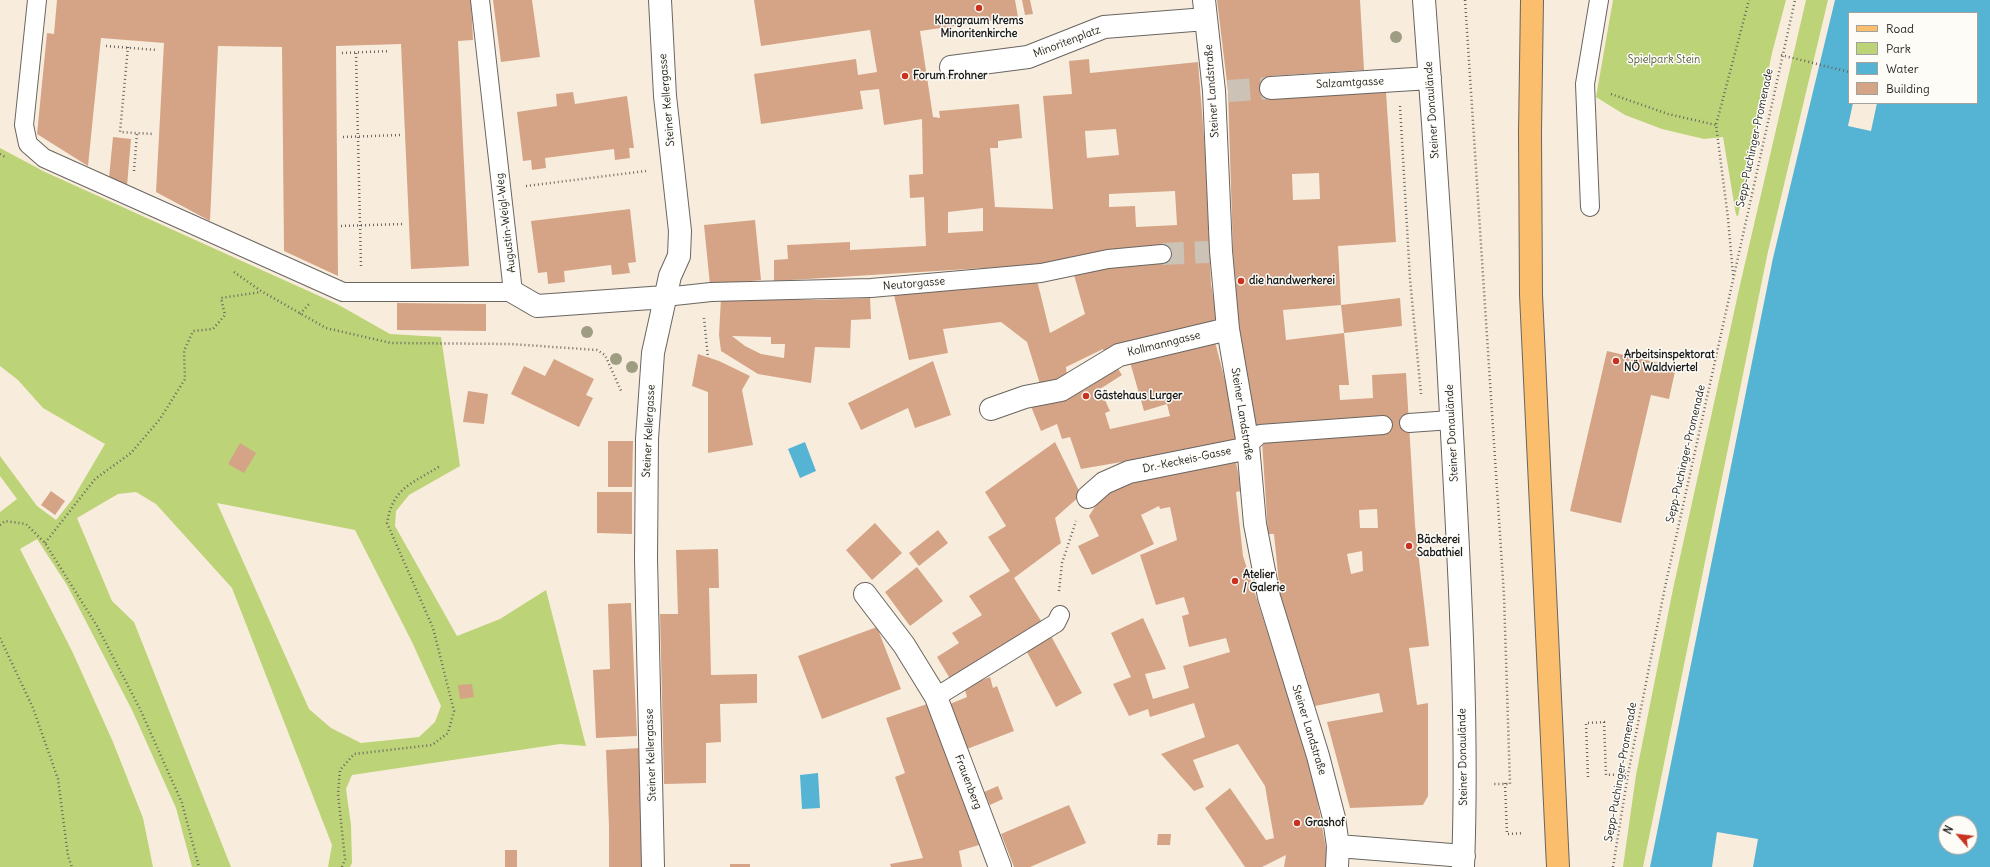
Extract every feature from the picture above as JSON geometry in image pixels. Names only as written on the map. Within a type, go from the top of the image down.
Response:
[{"type":"main road","points":[[1532,0],[1530,132],[1531,295],[1558,867]]},
{"type":"street","name":"Steiner Kellergasse","points":[[653,867],[646,559],[647,439],[653,352],[670,276],[679,256],[680,231],[665,96],[660,0]]},
{"type":"street","name":"Steiner Donaulände","points":[[1424,0],[1461,597],[1464,862]]},
{"type":"street","name":"Minoritenplatz","points":[[951,67],[1028,57],[1104,27],[1205,9]]},
{"type":"street","name":"Steiner Landstraße","points":[[1205,9],[1221,91],[1215,251],[1248,445],[1255,524],[1268,597],[1318,756],[1334,818],[1337,856]]},
{"type":"street","name":"Salzamtgasse","points":[[1271,88],[1430,78]]},
{"type":"street","points":[[514,292],[537,306],[665,297]]},
{"type":"street","name":"Kollmanngasse","points":[[991,409],[1025,397],[1060,390],[1119,355],[1228,328]]},
{"type":"street","name":"Dr.-Keckeis-Gasse","points":[[1088,497],[1104,483],[1128,472],[1239,450],[1248,445]]},
{"type":"street","name":"Frauenberg","points":[[865,594],[904,645],[936,697],[1000,867]]},
{"type":"street","points":[[1337,856],[1464,862]]},
{"type":"lane","points":[[37,0],[24,126],[28,144],[44,158],[343,292],[514,292]]},
{"type":"lane","name":"Augustin-Weigl-Weg","points":[[480,0],[514,292]]},
{"type":"lane","points":[[1590,206],[1585,84],[1599,0]]},
{"type":"lane","name":"Neutorgasse","points":[[665,297],[711,292],[871,288],[1041,273],[1108,259],[1162,254]]},
{"type":"lane","points":[[1409,423],[1451,420]]},
{"type":"lane","name":"Dr.-Keckeis-Gasse","points":[[1248,445],[1260,434],[1383,425]]},
{"type":"lane","points":[[936,697],[1056,623],[1060,615]]},
{"type":"path","points":[[1465,0],[1504,596],[1510,784],[1485,784]]},
{"type":"path","points":[[1733,280],[1728,218],[1716,125],[1749,0]]},
{"type":"path","name":"Sepp-Puchinger-Promenade","points":[[1613,867],[1628,774],[1665,587],[1781,55],[1795,0]]},
{"type":"path","points":[[106,46],[156,50]]},
{"type":"path","points":[[128,47],[120,132],[153,134]]},
{"type":"path","points":[[342,53],[390,52]]},
{"type":"path","points":[[356,53],[361,292]]},
{"type":"path","points":[[1781,55],[1848,72]]},
{"type":"path","points":[[1585,84],[1668,114],[1716,125]]},
{"type":"path","points":[[131,197],[137,133]]},
{"type":"path","points":[[343,137],[401,135]]},
{"type":"path","points":[[502,189],[648,171]]},
{"type":"path","points":[[342,226],[404,224]]},
{"type":"path","points":[[46,543],[95,479],[131,453],[160,419],[185,379],[184,351],[193,331],[213,329],[225,315],[221,298],[261,292]]},
{"type":"path","points":[[704,316],[708,358]]},
{"type":"path","points":[[511,344],[597,350]]},
{"type":"path","points":[[342,867],[346,860],[338,794],[340,770],[354,754],[432,745],[448,733],[454,711],[433,628],[387,523],[390,507],[399,492],[440,466]]},
{"type":"path","points":[[1060,615],[1059,587],[1062,563],[1077,520],[1088,497]]},
{"type":"path","points":[[0,525],[5,521],[26,524],[46,543],[97,626],[140,709],[182,803],[199,867]]},
{"type":"path","points":[[0,638],[33,708],[58,779],[68,856],[72,867]]},
{"type":"path","points":[[1588,778],[1586,723],[1604,722],[1606,775],[1628,774]]},
{"type":"path","points":[[1505,783],[1507,834],[1523,833]]},
{"type":"green space","name":"Spielpark Stein","points":[[1613,0],[1786,0],[1772,53],[1738,216],[1736,215],[1723,137],[1704,139],[1662,129],[1625,115],[1596,97]]},
{"type":"green space","points":[[1806,0],[1828,0],[1767,256],[1643,867],[1623,867],[1636,775],[1673,589],[1740,285]]},
{"type":"green space","points":[[0,148],[45,172],[337,304],[390,334],[441,337],[460,466],[409,495],[396,511],[395,526],[457,636],[500,619],[546,590],[586,746],[560,744],[352,775],[346,789],[351,825],[352,863],[350,867],[328,867],[332,845],[232,588],[156,504],[136,492],[118,494],[77,518],[112,601],[134,622],[231,867],[192,867],[176,808],[132,710],[67,585],[37,539],[20,549],[72,651],[113,742],[143,818],[153,867],[0,867],[0,512],[17,499],[0,476],[0,456],[37,506],[56,520],[72,500],[105,444],[43,408],[18,380],[0,366]],"holes":[[[217,503],[355,530],[412,642],[441,706],[435,722],[419,737],[361,743],[331,728],[309,709]]]},
{"type":"water","points":[[1835,0],[1990,0],[1990,867],[1650,867],[1773,258]]},
{"type":"water","points":[[805,442],[816,471],[800,478],[788,449]]},
{"type":"water","points":[[818,773],[820,808],[802,809],[800,775]]},
{"type":"pier","points":[[1853,104],[1877,104],[1871,131],[1848,126]]},
{"type":"pier","points":[[1717,832],[1758,839],[1753,867],[1712,867]]},
{"type":"building","points":[[57,0],[471,0],[473,40],[458,41],[469,266],[411,269],[401,44],[336,46],[338,276],[284,251],[282,47],[218,46],[210,221],[156,192],[164,43],[101,38],[88,166],[37,134],[47,33],[54,34]]},
{"type":"building","points":[[493,0],[532,0],[540,57],[501,62]]},
{"type":"building","points":[[754,0],[1015,0],[1018,17],[920,31],[933,117],[940,118],[939,111],[1019,104],[1022,138],[998,141],[998,148],[990,148],[995,207],[1053,209],[1043,96],[1072,94],[1069,61],[1089,59],[1090,73],[1198,62],[1205,150],[1211,284],[1218,325],[1105,355],[1103,349],[1066,367],[1067,378],[1040,384],[1027,342],[1001,322],[943,329],[948,353],[909,360],[894,295],[1037,280],[1050,333],[1085,314],[1074,275],[1123,264],[985,268],[774,281],[774,260],[788,259],[787,245],[850,242],[850,250],[926,246],[924,197],[910,198],[909,175],[923,174],[922,119],[884,125],[879,89],[860,91],[863,109],[761,124],[754,74],[856,59],[858,75],[877,72],[870,30],[761,46]],"holes":[[[1116,129],[1119,155],[1087,158],[1085,131]],[[1175,191],[1177,225],[1136,227],[1135,206],[1109,207],[1109,194]],[[983,208],[983,231],[948,233],[948,212]]]},
{"type":"building","points":[[1022,0],[1030,0],[1033,14],[1025,15]]},
{"type":"building","points":[[1217,0],[1360,0],[1364,70],[1270,76],[1271,88],[1386,92],[1396,242],[1338,246],[1341,305],[1283,310],[1286,340],[1344,333],[1349,385],[1339,385],[1340,400],[1373,398],[1372,375],[1406,373],[1415,525],[1429,646],[1409,648],[1417,705],[1428,703],[1428,796],[1423,805],[1350,808],[1327,722],[1383,712],[1379,693],[1315,706],[1280,594],[1274,534],[1268,534],[1262,441],[1383,416],[1255,426],[1237,315],[1233,252],[1228,91]],"holes":[[[1319,173],[1320,199],[1293,200],[1292,174]],[[1377,509],[1378,528],[1360,528],[1359,510]],[[1362,551],[1363,571],[1351,574],[1347,554]]]},
{"type":"building","points":[[573,92],[575,104],[627,96],[634,148],[629,148],[630,158],[615,160],[614,149],[545,158],[546,168],[532,170],[531,160],[523,161],[517,112],[557,106],[556,94]]},
{"type":"building","points":[[113,137],[131,139],[127,186],[109,178]]},
{"type":"building","points":[[630,209],[636,262],[628,263],[630,273],[612,275],[611,265],[564,271],[565,282],[548,284],[547,272],[538,273],[531,221]]},
{"type":"building","points":[[755,220],[761,280],[710,285],[704,225]]},
{"type":"building","points":[[721,298],[817,300],[870,298],[871,319],[851,320],[850,348],[815,347],[811,383],[758,374],[721,351],[719,335]],"holes":[[[732,336],[771,337],[771,344],[785,344],[784,358],[761,354],[745,346]]]},
{"type":"building","points":[[1400,298],[1402,326],[1344,333],[1341,305]]},
{"type":"building","points":[[397,303],[486,304],[486,331],[397,330]]},
{"type":"building","points":[[1214,338],[1227,388],[1237,442],[1081,469],[1070,437],[1062,439],[1057,424],[1041,431],[1030,404],[1115,364],[1122,375],[1100,389],[1110,411],[1105,413],[1110,429],[1170,416],[1167,404],[1144,411],[1130,362]]},
{"type":"building","points":[[1607,351],[1676,367],[1669,399],[1651,395],[1621,523],[1570,511]]},
{"type":"building","points":[[698,354],[719,361],[750,376],[742,390],[753,445],[708,453],[708,392],[692,386]]},
{"type":"building","points":[[554,359],[594,379],[586,395],[593,398],[579,427],[511,394],[524,366],[545,376]]},
{"type":"building","points":[[933,361],[951,415],[915,428],[908,408],[861,430],[848,403]]},
{"type":"building","points":[[468,391],[488,394],[484,424],[463,422]]},
{"type":"building","points":[[608,441],[633,441],[632,487],[608,487]]},
{"type":"building","points":[[1055,442],[1081,495],[1055,518],[1061,543],[1014,578],[1043,624],[952,682],[937,657],[959,643],[952,633],[982,615],[969,596],[1010,571],[988,537],[1006,526],[985,492]]},
{"type":"building","points":[[240,443],[256,453],[244,473],[228,464]]},
{"type":"building","points":[[1235,458],[1242,491],[1236,492],[1243,556],[1312,771],[1328,859],[1327,867],[1284,867],[1286,855],[1262,867],[1245,867],[1205,808],[1230,788],[1266,840],[1274,838],[1265,786],[1238,744],[1193,760],[1204,787],[1194,791],[1161,754],[1205,737],[1194,703],[1150,717],[1148,709],[1129,716],[1113,684],[1131,677],[1111,633],[1143,618],[1166,669],[1145,674],[1153,699],[1189,688],[1183,666],[1230,652],[1226,638],[1189,647],[1182,616],[1189,614],[1184,597],[1156,605],[1140,555],[1177,540],[1170,507],[1160,509],[1159,506],[1141,515],[1154,544],[1092,575],[1078,546],[1099,536],[1089,516],[1103,494],[1153,476]]},
{"type":"building","points":[[51,491],[65,501],[55,515],[41,505]]},
{"type":"building","points":[[597,492],[632,492],[632,534],[597,533]]},
{"type":"building","points":[[875,523],[902,553],[872,580],[846,550]]},
{"type":"building","points":[[938,530],[948,543],[919,566],[909,553]]},
{"type":"building","points":[[718,549],[719,588],[709,588],[711,675],[757,674],[757,703],[720,704],[721,742],[706,743],[706,783],[664,784],[660,614],[678,614],[676,550]]},
{"type":"building","points":[[917,567],[943,601],[910,626],[885,592]]},
{"type":"building","points":[[631,603],[637,736],[596,738],[593,670],[610,669],[608,604]]},
{"type":"building","points":[[877,627],[901,689],[822,719],[798,656]]},
{"type":"building","points":[[1051,636],[1082,693],[1056,707],[1026,650]]},
{"type":"building","points":[[990,677],[993,688],[997,686],[1014,731],[967,749],[950,704],[967,697],[964,687]]},
{"type":"building","points":[[472,684],[474,697],[460,699],[458,685]]},
{"type":"building","points":[[930,703],[979,845],[959,851],[962,867],[891,867],[890,864],[923,858],[895,777],[905,773],[886,718]]},
{"type":"building","points":[[640,748],[643,867],[609,867],[606,750]]},
{"type":"building","points":[[998,786],[1003,799],[990,805],[984,792]]},
{"type":"building","points":[[1069,805],[1086,843],[1030,867],[1014,867],[1001,834]]},
{"type":"building","points":[[1158,834],[1171,834],[1170,845],[1157,845]]},
{"type":"building","points":[[505,850],[517,850],[517,867],[505,867]]},
{"type":"building","points":[[730,864],[750,864],[750,867],[730,867]]},
{"type":"tunnel","points":[[1228,91],[1271,88]]},
{"type":"tunnel","points":[[1162,254],[1209,252]]},
{"type":"place","name":"Klangraum Krems Minoritenkirche","points":[[979,8]]},
{"type":"place","name":"Forum Frohner","points":[[905,76]]},
{"type":"place","name":"die handwerkerei","points":[[1241,281]]},
{"type":"place","name":"Arbeitsinspektorat NÖ Waldviertel","points":[[1616,361]]},
{"type":"place","name":"Gästehaus Lurger","points":[[1086,396]]},
{"type":"place","name":"Bäckerei Sabathiel","points":[[1409,546]]},
{"type":"place","name":"Atelier / Galerie","points":[[1235,581]]},
{"type":"place","name":"Grashof","points":[[1297,823]]}]
